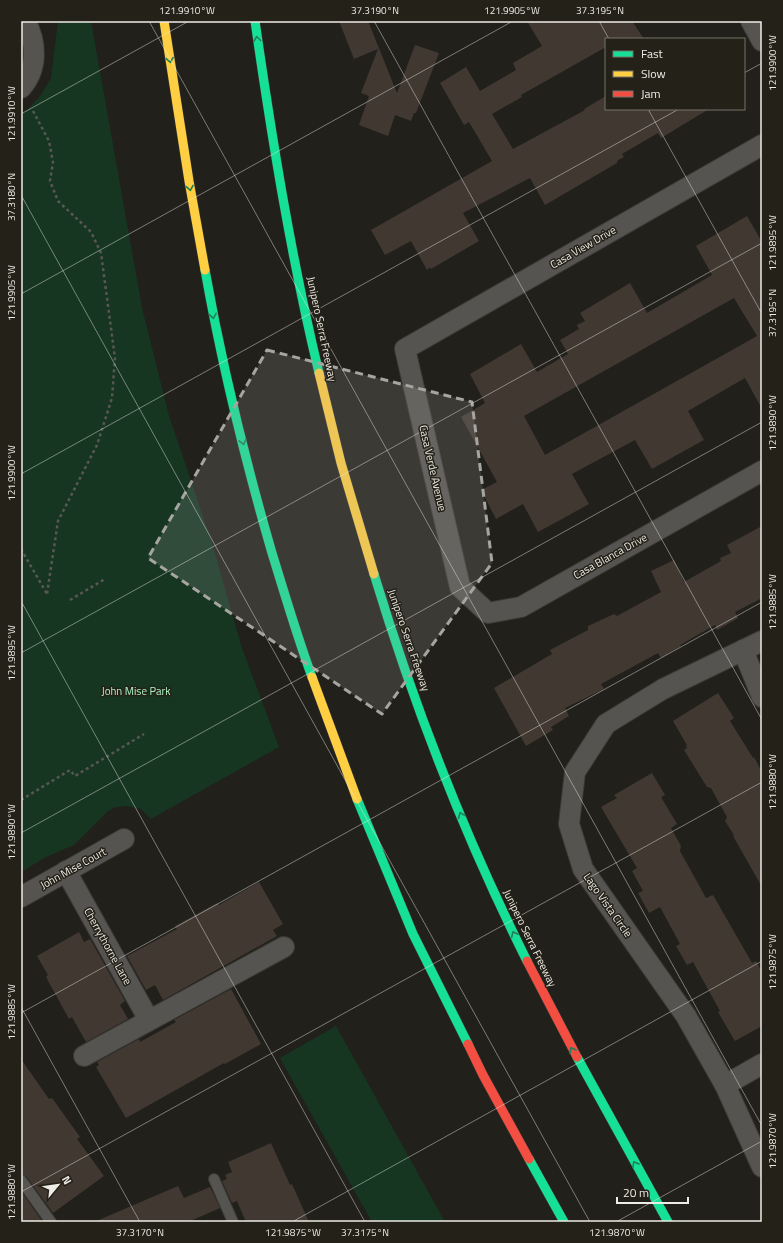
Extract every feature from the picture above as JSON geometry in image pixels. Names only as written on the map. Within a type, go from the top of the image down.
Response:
[{"type":"highway","points":[[164,21],[189,181],[217,336],[254,486],[298,640],[352,788],[413,934],[483,1075],[564,1222]]},
{"type":"highway","name":"Junipero Serra Freeway","points":[[255,21],[278,170],[293,251],[325,400],[365,543],[386,612],[411,685],[466,829],[499,903],[566,1039],[668,1222]]},
{"type":"street","points":[[21,88],[33,69],[35,48],[29,28],[25,21]]},
{"type":"street","points":[[750,21],[762,41]]},
{"type":"street","name":"Casa View Drive","points":[[405,349],[762,145]]},
{"type":"street","name":"Casa Verde Avenue","points":[[405,349],[460,587]]},
{"type":"street","name":"Casa Blanca Drive","points":[[460,587],[488,613],[521,607],[762,471]]},
{"type":"street","name":"Lago Vista Circle","points":[[762,641],[663,689],[606,724],[575,772],[568,824],[583,869],[686,1016],[726,1085],[762,1167]]},
{"type":"street","points":[[743,650],[762,697]]},
{"type":"street","name":"John Mise Court","points":[[21,897],[124,839]]},
{"type":"street","name":"Cherrythorne Lane","points":[[66,871],[149,1020]]},
{"type":"street","points":[[84,1056],[284,947]]},
{"type":"street","points":[[726,1085],[762,1064]]},
{"type":"lane","points":[[214,1179],[233,1222]]},
{"type":"lane","points":[[21,1180],[51,1222]]},
{"type":"path","points":[[21,549],[47,594],[58,521],[96,445],[112,398],[114,358],[101,253],[91,232],[58,201],[50,181],[53,162],[49,140],[33,111]]},
{"type":"path","points":[[70,600],[105,579]]},
{"type":"path","points":[[21,800],[70,770],[75,776],[144,734]]},
{"type":"highlighted area","points":[[267,350],[472,402],[492,563],[382,714],[148,558]]},
{"type":"green space","name":"John Mise Park","points":[[58,21],[91,21],[142,308],[169,416],[211,540],[242,648],[279,747],[151,819],[141,809],[127,806],[116,807],[108,811],[74,845],[46,857],[21,872],[21,114],[26,111],[41,95],[51,78]]},
{"type":"green space","points":[[336,1026],[445,1222],[372,1222],[280,1058]]},
{"type":"building","points":[[339,21],[368,21],[397,93],[415,45],[439,53],[416,113],[414,113],[411,121],[395,115],[388,136],[359,125],[369,96],[361,93],[378,49],[354,59]]},
{"type":"building","points":[[527,21],[632,21],[643,38],[605,38],[605,48],[521,95],[522,97],[492,114],[513,149],[585,110],[584,109],[605,97],[605,110],[707,110],[661,138],[658,133],[622,154],[624,157],[618,160],[617,163],[545,205],[530,178],[463,213],[479,241],[431,269],[430,267],[427,270],[411,241],[385,255],[371,230],[492,161],[469,122],[464,125],[440,83],[466,67],[480,91],[516,70],[513,63],[542,46]]},
{"type":"building","points":[[747,216],[762,242],[762,409],[745,378],[688,411],[704,440],[652,469],[635,440],[572,474],[589,504],[538,532],[523,504],[496,519],[481,490],[497,482],[461,417],[485,403],[470,374],[521,344],[537,372],[568,354],[560,340],[579,329],[577,325],[585,321],[580,313],[630,283],[647,313],[712,275],[696,246]],"holes":[[[734,298],[757,336],[545,455],[524,416]]]},
{"type":"building","points":[[762,526],[762,598],[735,612],[738,618],[717,630],[715,625],[661,658],[658,653],[601,684],[604,689],[565,708],[569,716],[551,727],[553,730],[526,746],[494,688],[552,654],[550,650],[588,630],[588,626],[614,614],[617,616],[661,592],[651,571],[674,560],[684,582],[721,561],[720,558],[731,553],[727,545]]},
{"type":"building","points":[[718,693],[734,718],[730,721],[762,772],[762,887],[725,821],[727,817],[711,788],[707,787],[684,750],[687,748],[687,745],[673,721]]},
{"type":"building","points":[[652,773],[665,795],[661,797],[677,824],[671,828],[681,846],[680,851],[706,898],[713,895],[752,963],[756,961],[762,972],[762,1026],[735,1041],[718,1012],[720,1011],[693,962],[687,965],[676,946],[680,944],[660,907],[649,913],[638,893],[643,891],[632,871],[637,868],[601,807],[617,798],[614,795]]},
{"type":"building","points":[[259,882],[283,924],[273,930],[277,936],[163,1000],[155,985],[146,990],[127,956],[177,929],[175,926],[217,903],[219,905]]},
{"type":"building","points":[[79,932],[84,942],[90,939],[125,1001],[120,1005],[128,1019],[86,1042],[72,1017],[69,1019],[46,977],[48,975],[37,956]]},
{"type":"building","points":[[231,989],[261,1044],[126,1118],[96,1067],[99,1065],[97,1062],[139,1039],[140,1042],[176,1022],[174,1020]]},
{"type":"building","points":[[21,1059],[49,1099],[52,1098],[80,1137],[77,1139],[104,1176],[53,1213],[26,1176],[21,1174]]},
{"type":"building","points":[[271,1143],[309,1222],[246,1222],[237,1201],[232,1203],[222,1181],[227,1179],[225,1175],[232,1172],[228,1162]]},
{"type":"building","points":[[178,1186],[184,1198],[210,1187],[220,1208],[188,1222],[94,1222]]},
{"type":"building","points":[[21,1191],[42,1221],[21,1222]]},
{"type":"traffic: fast","points":[[255,21],[283,198],[319,373]]},
{"type":"traffic: fast","points":[[205,270],[227,377],[253,483],[272,553],[312,677]]},
{"type":"traffic: fast","points":[[374,574],[406,673],[442,770],[483,867],[527,961]]},
{"type":"traffic: fast","points":[[357,799],[413,934],[468,1044]]},
{"type":"traffic: fast","points":[[577,1057],[668,1222]]},
{"type":"traffic: fast","points":[[529,1159],[564,1222]]},
{"type":"traffic: slow","points":[[164,21],[189,181],[205,270]]},
{"type":"traffic: slow","points":[[319,373],[341,463],[374,574]]},
{"type":"traffic: slow","points":[[312,677],[357,799]]},
{"type":"traffic: jam","points":[[527,961],[577,1057]]},
{"type":"traffic: jam","points":[[468,1044],[483,1075],[529,1159]]}]
